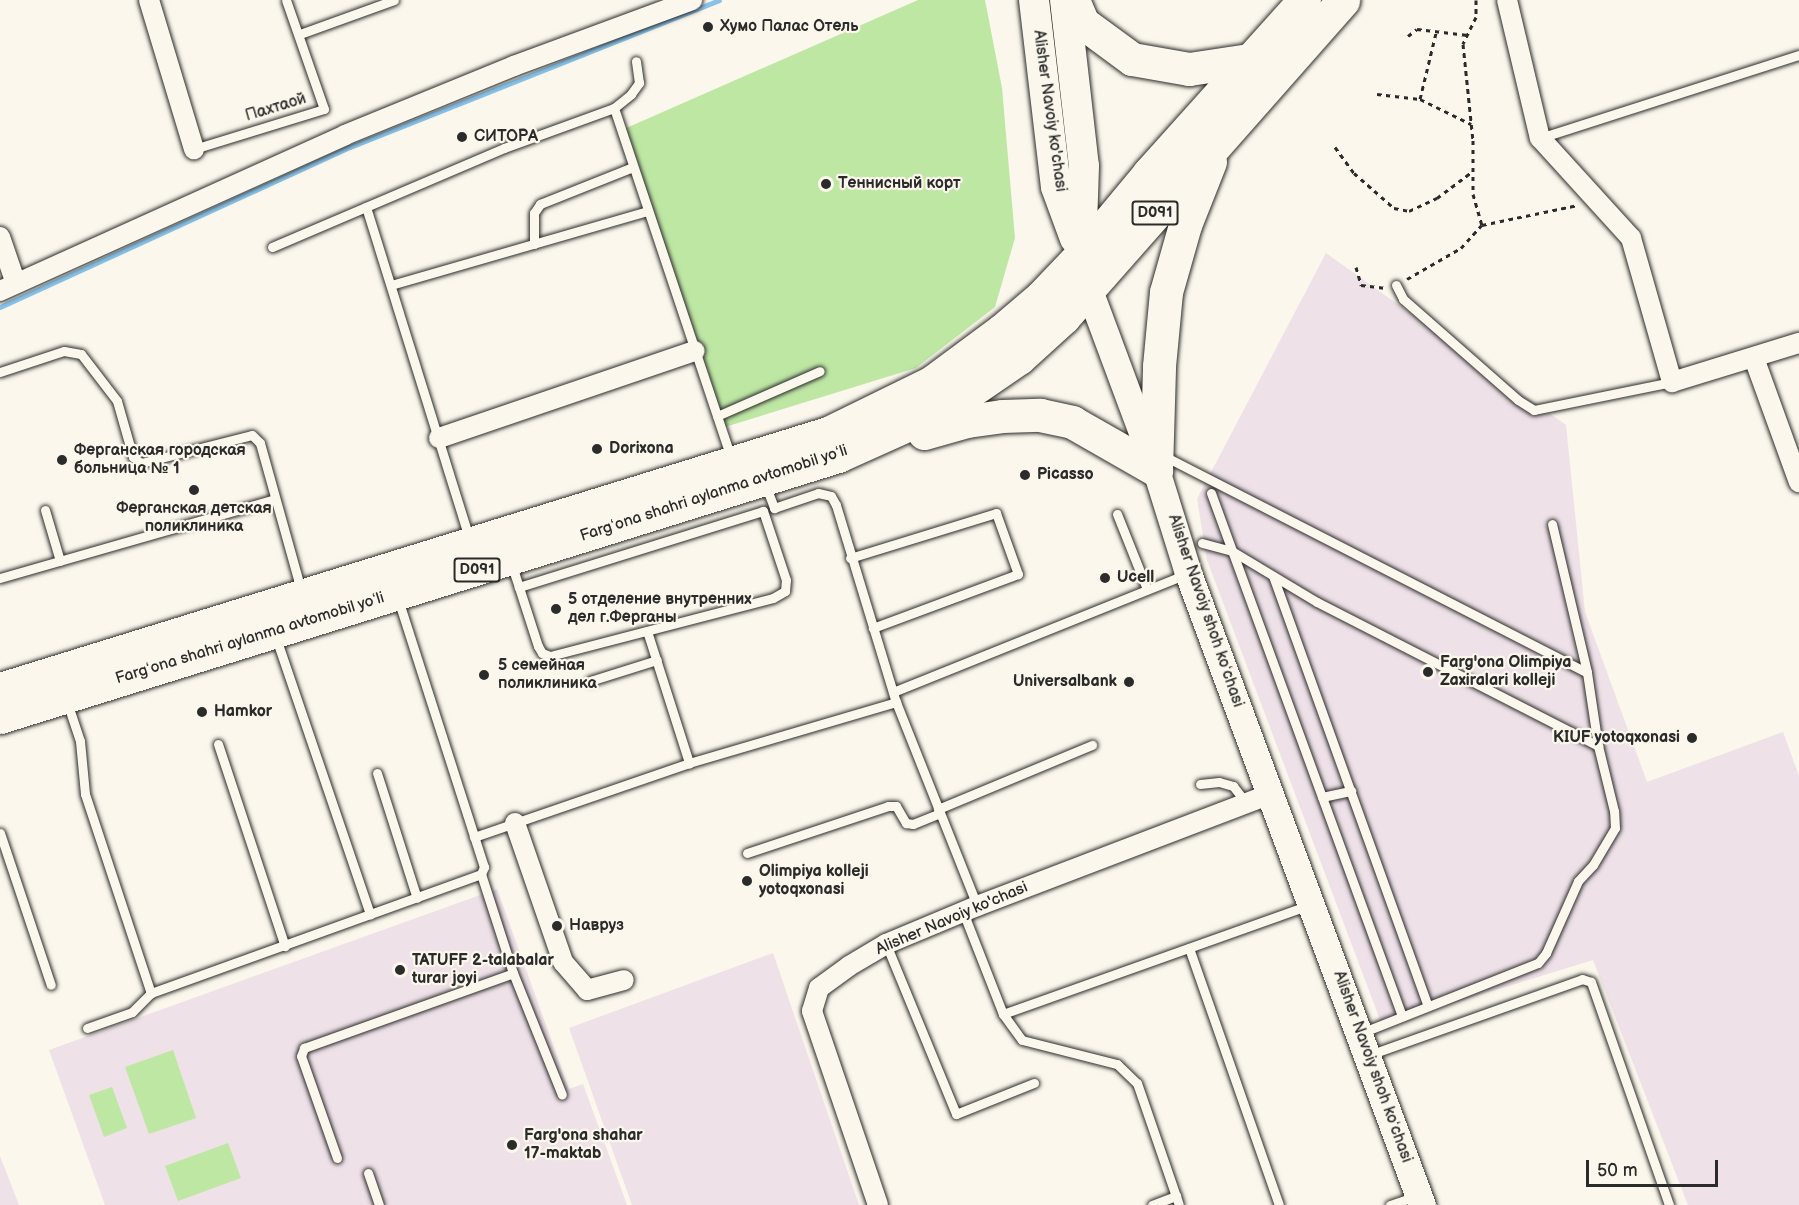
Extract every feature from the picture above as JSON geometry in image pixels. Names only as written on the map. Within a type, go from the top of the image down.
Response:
[{"type":"highway","points":[[1073,0],[1083,23],[1132,59],[1189,69],[1250,60]]},
{"type":"highway","name":"Fargʻona shahri aylanma avtomobil yoʻli","points":[[0,689],[828,433],[932,382],[1001,331],[1042,296],[1081,255],[1149,172],[1304,0]]},
{"type":"highway","name":"Fargʻona shahri aylanma avtomobil yoʻli","points":[[0,717],[396,594],[515,573],[766,500],[838,456],[949,406],[1020,357],[1064,317],[1220,137],[1343,0]]},
{"type":"highway","points":[[838,456],[967,421],[1002,416],[1040,415],[1072,422],[1156,461],[1159,366],[1166,292],[1185,225],[1220,137]]},
{"type":"main road","name":"Alisher Navoiy ko'chasi","points":[[1034,0],[1056,187],[1081,255]]},
{"type":"main road","name":"Alisher Navoiy shoh koʻchasi","points":[[1065,0],[1084,166],[1081,255],[1089,290]]},
{"type":"street","points":[[148,0],[194,149]]},
{"type":"street","points":[[5,285],[343,130],[520,57],[675,0]]},
{"type":"street","points":[[5,285],[345,135],[513,66],[692,0]]},
{"type":"street","points":[[1506,0],[1540,138],[1631,238],[1672,382],[1799,343]]},
{"type":"street","points":[[0,237],[5,285]]},
{"type":"street","name":"Alisher Navoiy shoh koʻchasi","points":[[1089,290],[1156,461],[1188,573],[1365,1044],[1420,1200]]},
{"type":"street","points":[[439,438],[695,351]]},
{"type":"street","points":[[1754,358],[1799,482]]},
{"type":"street","name":"Alisher Navoiy ko'chasi","points":[[878,1205],[812,1011],[819,988],[849,966],[886,944],[970,909],[1271,794]]},
{"type":"street","points":[[515,823],[563,962],[587,990],[624,980]]},
{"type":"lane","name":"Пахтаой","points":[[194,149],[324,109],[300,33],[286,0]]},
{"type":"lane","points":[[300,33],[394,0]]},
{"type":"lane","points":[[1540,138],[1799,55]]},
{"type":"lane","points":[[272,247],[504,148],[614,108],[631,94],[639,83],[636,61]]},
{"type":"lane","points":[[614,108],[733,462]]},
{"type":"lane","points":[[534,244],[534,213],[540,204],[633,166]]},
{"type":"lane","points":[[366,207],[471,543]]},
{"type":"lane","points":[[391,285],[648,211]]},
{"type":"lane","points":[[1396,285],[1403,299],[1518,400],[1534,410],[1672,382]]},
{"type":"lane","points":[[0,372],[64,351],[81,354],[117,401],[133,457],[141,463],[252,435],[260,443],[303,595]]},
{"type":"lane","points":[[717,416],[820,371]]},
{"type":"lane","points":[[1156,461],[1587,672]]},
{"type":"lane","points":[[515,573],[538,646],[542,653],[550,656],[773,598],[785,591],[786,580],[766,500],[818,493],[831,495],[896,702],[939,811],[1003,1014],[1022,1040],[1118,1064],[1137,1083],[1177,1201],[1152,1205]]},
{"type":"lane","points":[[1211,493],[1402,1016]]},
{"type":"lane","points":[[0,578],[275,499]]},
{"type":"lane","points":[[45,510],[60,561]]},
{"type":"lane","points":[[850,558],[996,513],[1018,574],[873,628]]},
{"type":"lane","points":[[1117,514],[1147,589]]},
{"type":"lane","points":[[1365,1044],[1402,1016],[1538,963],[1546,953],[1578,881],[1593,865],[1615,828],[1614,811],[1598,746],[1587,672],[1552,524]]},
{"type":"lane","points":[[1202,543],[1232,551],[1317,602],[1598,746]]},
{"type":"lane","points":[[893,692],[1188,573]]},
{"type":"lane","points":[[1273,576],[1428,1006]]},
{"type":"lane","points":[[396,594],[484,867],[481,874],[513,974],[562,1095]]},
{"type":"lane","points":[[647,631],[689,763]]},
{"type":"lane","points":[[275,633],[370,914]]},
{"type":"lane","points":[[590,681],[657,660]]},
{"type":"lane","points":[[66,697],[80,741],[85,794],[151,993]]},
{"type":"lane","points":[[474,837],[689,763],[896,702]]},
{"type":"lane","points":[[219,744],[285,946]]},
{"type":"lane","points":[[747,853],[888,806],[896,806],[906,823],[913,824],[1092,745]]},
{"type":"lane","points":[[377,773],[417,898]]},
{"type":"lane","points":[[1200,784],[1219,782],[1233,786],[1246,804]]},
{"type":"lane","points":[[1322,797],[1351,791]]},
{"type":"lane","points":[[0,833],[51,985]]},
{"type":"lane","points":[[87,1028],[132,1012],[151,993],[481,874]]},
{"type":"lane","points":[[1003,1014],[1312,904]]},
{"type":"lane","points":[[886,944],[956,1114],[1034,1083]]},
{"type":"lane","points":[[1189,948],[1279,1205]]},
{"type":"lane","points":[[337,1158],[302,1056],[304,1048],[513,974]]},
{"type":"lane","points":[[1365,1044],[1582,979],[1591,982],[1669,1205]]},
{"type":"lane","points":[[368,1173],[379,1205]]},
{"type":"lane","points":[[1390,1205],[1420,1200]]},
{"type":"path","points":[[1476,0],[1476,17],[1463,44],[1471,124],[1473,194],[1482,225]]},
{"type":"path","points":[[1408,36],[1417,29],[1468,35]]},
{"type":"path","points":[[1420,99],[1436,33]]},
{"type":"path","points":[[1377,94],[1420,99],[1471,124]]},
{"type":"path","points":[[1335,147],[1354,173],[1394,208],[1409,211],[1437,198],[1473,171]]},
{"type":"path","points":[[1356,267],[1361,285],[1381,289],[1396,285],[1461,248],[1482,225],[1597,200]]},
{"type":"shaded area","name":"Farg'ona Olimpiya Zaxiralari kolleji","points":[[1326,253],[1566,425],[1585,612],[1647,782],[1783,732],[1799,776],[1799,1205],[1688,1205],[1593,960],[1382,1025],[1207,560],[1197,499]]},
{"type":"shaded area","name":"TATUFF 2-talabalar turar joyi","points":[[497,889],[569,1089],[583,1084],[627,1205],[105,1205],[49,1050]]},
{"type":"shaded area","points":[[773,953],[859,1205],[632,1205],[569,1028]]},
{"type":"shaded area","points":[[0,1156],[19,1205],[0,1205]]},
{"type":"green space","name":"Теннисный корт","points":[[918,0],[985,0],[1002,88],[1015,238],[995,307],[916,368],[725,427],[624,129]]},
{"type":"green space","points":[[173,1050],[196,1118],[149,1134],[125,1067]]},
{"type":"green space","points":[[112,1087],[127,1128],[104,1137],[89,1095]]},
{"type":"green space","points":[[228,1143],[241,1178],[178,1201],[165,1166]]},
{"type":"waterway","points":[[0,307],[350,147],[719,0]]},
{"type":"place","name":"Хумо Палас Отель","points":[[708,27]]},
{"type":"place","name":"СИТОРА","points":[[462,137]]},
{"type":"place","name":"Теннисный корт","points":[[826,184]]},
{"type":"place","name":"Dorixona","points":[[597,449]]},
{"type":"place","name":"Ферганская городская больница № 1","points":[[62,460]]},
{"type":"place","name":"Picasso","points":[[1025,475]]},
{"type":"place","name":"Ферганская детская поликлиника","points":[[194,490]]},
{"type":"place","name":"Ucell","points":[[1105,578]]},
{"type":"place","name":"5 отделение внутренних дел г.Ферганы","points":[[556,609]]},
{"type":"place","name":"Farg'ona Olimpiya Zaxiralari kolleji","points":[[1428,672]]},
{"type":"place","name":"5 семейная поликлиника","points":[[484,675]]},
{"type":"place","name":"Universalbank","points":[[1129,682]]},
{"type":"place","name":"Hamkor","points":[[202,712]]},
{"type":"place","name":"KIUF yotoqxonasi","points":[[1692,738]]},
{"type":"place","name":"Olimpiya kolleji yotoqxonasi","points":[[747,881]]},
{"type":"place","name":"Навруз","points":[[557,926]]},
{"type":"place","name":"TATUFF 2-talabalar turar joyi","points":[[400,970]]},
{"type":"place","name":"Farg'ona shahar 17-maktab","points":[[512,1145]]}]
